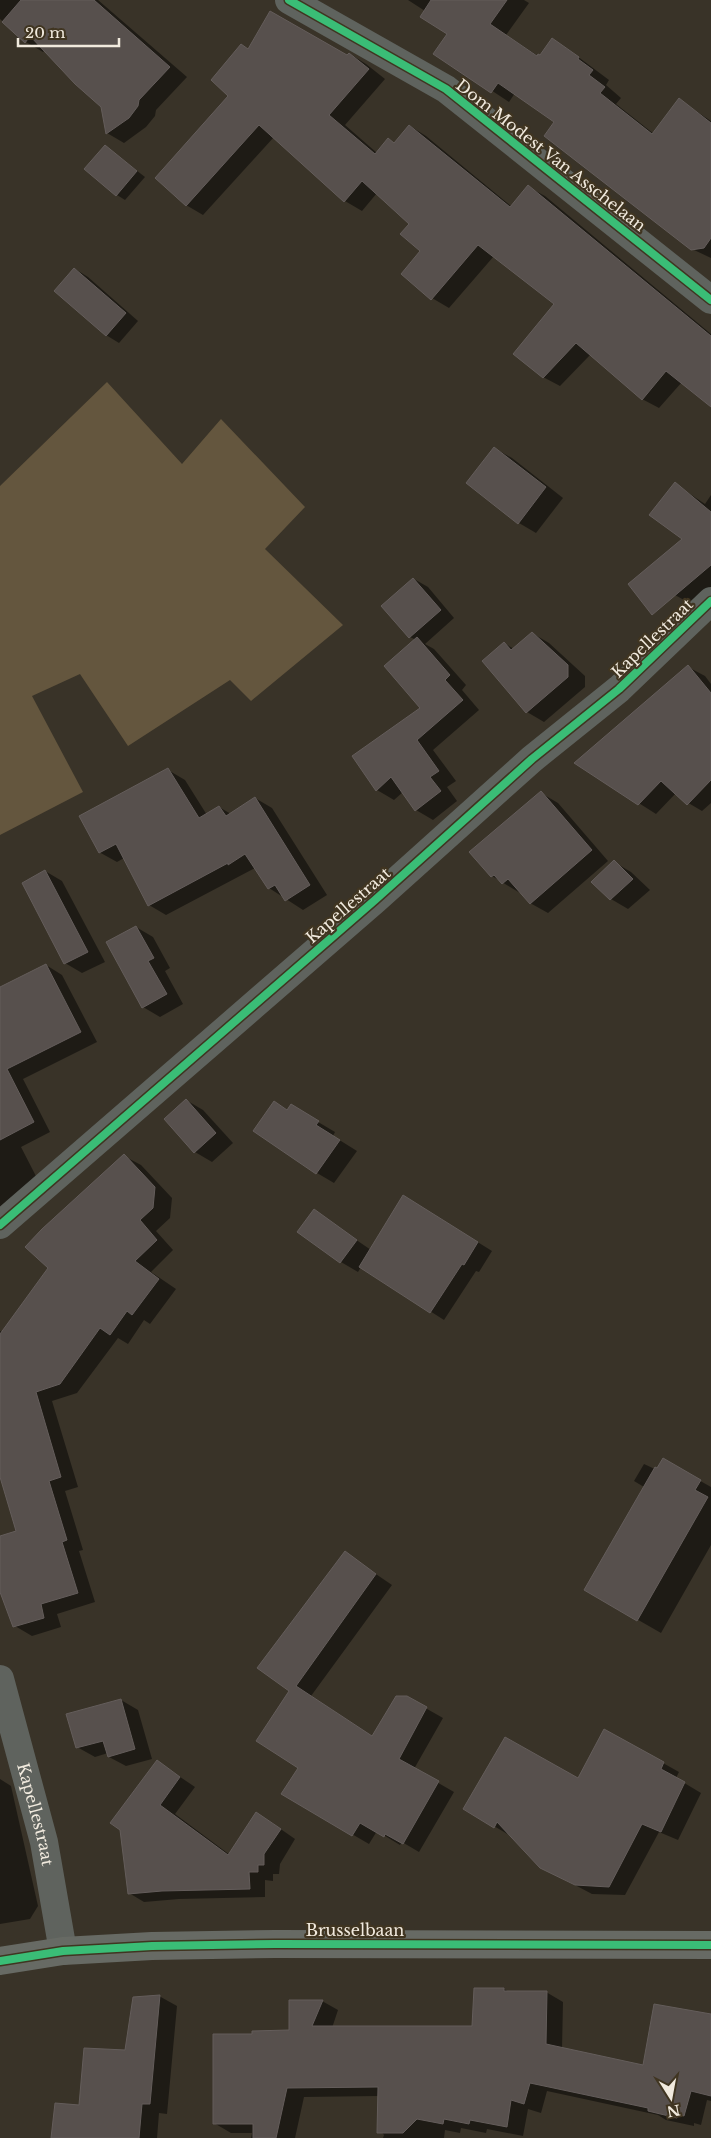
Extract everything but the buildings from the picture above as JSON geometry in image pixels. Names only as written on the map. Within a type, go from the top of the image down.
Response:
[{"type":"main road","name":"Brusselbaan","points":[[0,1962],[63,1952],[152,1946],[275,1944],[711,1945]]},
{"type":"street","name":"Dom Modest Van Asschelaan","points":[[289,0],[446,89],[708,289]]},
{"type":"street","name":"Kapellestraat","points":[[0,1225],[375,900],[532,759],[619,689],[711,602]]},
{"type":"street","name":"Kapellestraat","points":[[0,1679],[44,1842],[63,1952]]},
{"type":"shaded area","points":[[107,382],[182,464],[221,419],[305,507],[265,549],[343,625],[251,701],[230,680],[128,746],[80,674],[32,696],[83,792],[0,835],[0,486]]},
{"type":"cycle path","points":[[289,0],[446,89],[711,300]]},
{"type":"cycle path","points":[[0,1225],[375,900],[532,759],[619,689],[711,601]]},
{"type":"cycle path","points":[[0,1961],[63,1951],[152,1946],[275,1944],[711,1945]]}]
